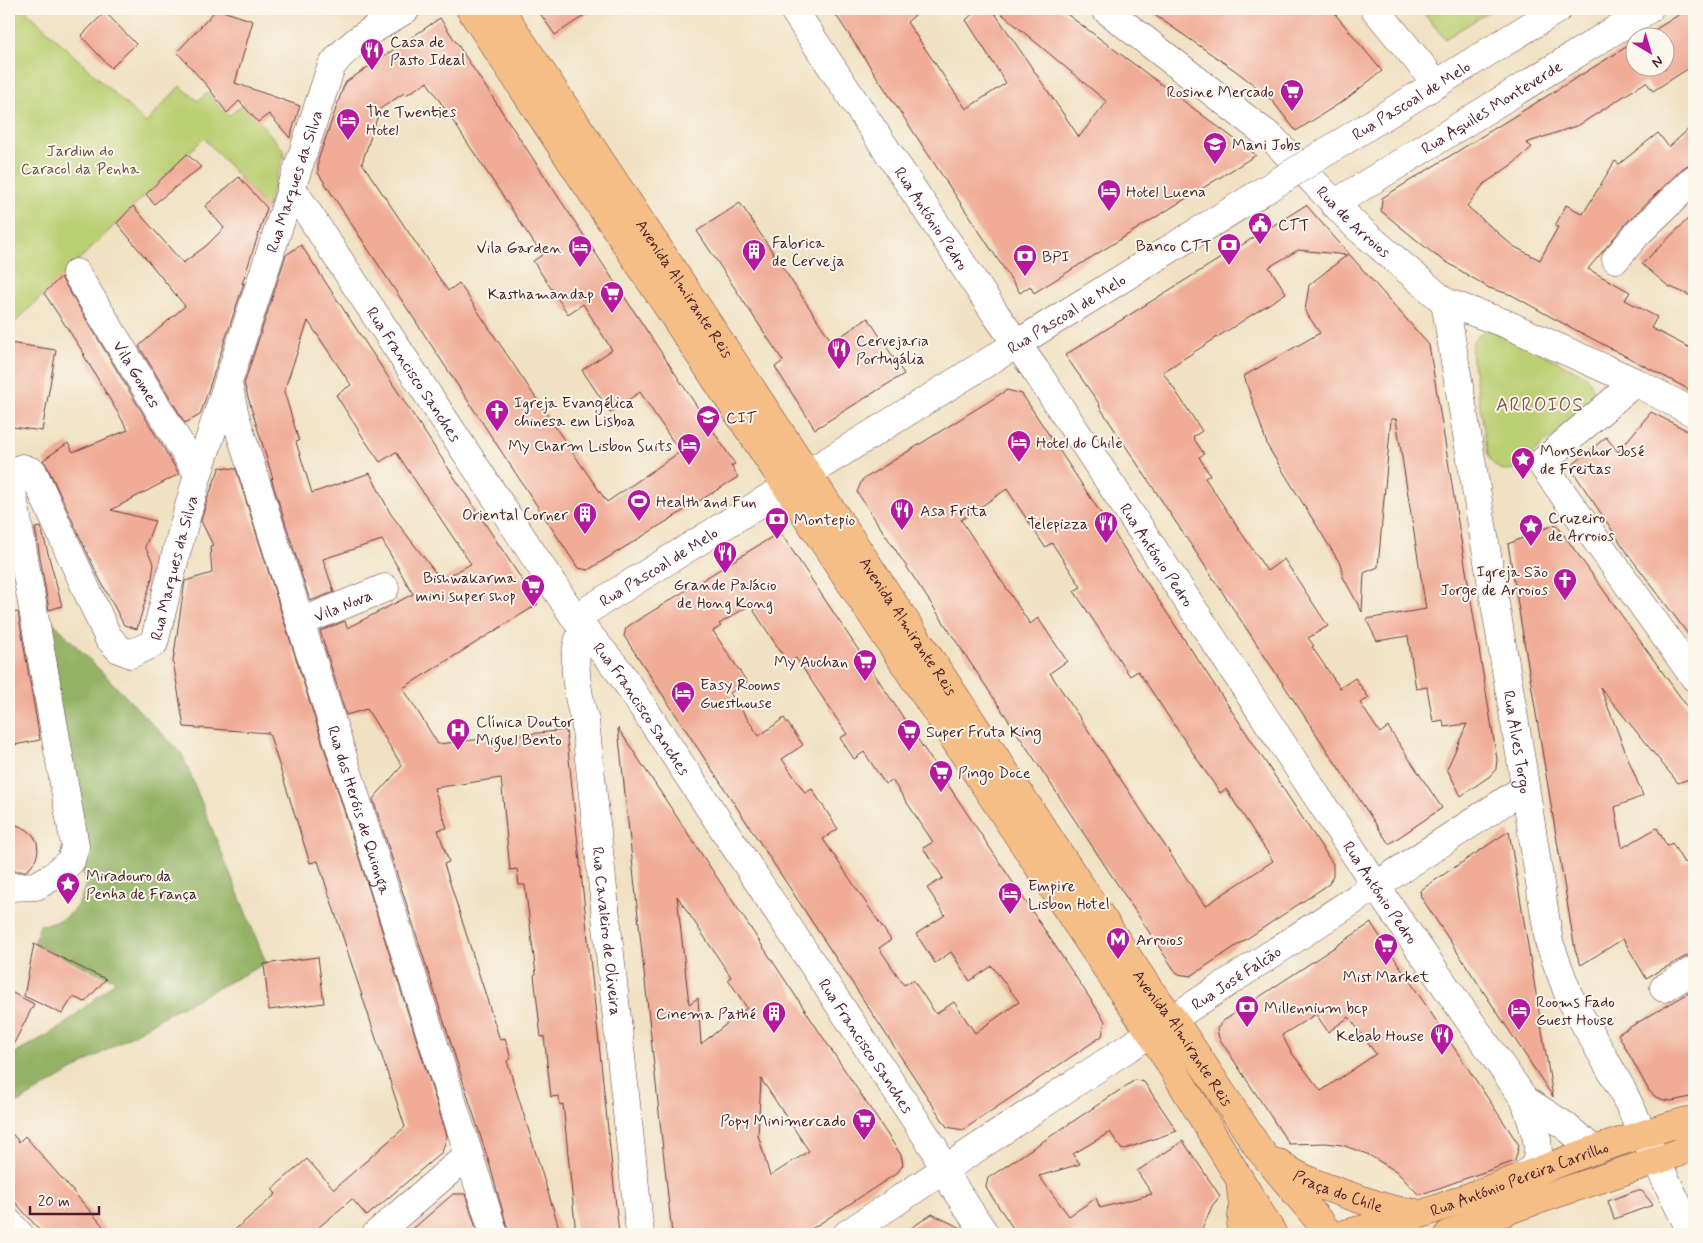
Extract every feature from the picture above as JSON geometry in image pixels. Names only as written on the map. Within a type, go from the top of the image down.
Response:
[{"type":"main road","name":"Avenida Almirante Reis","points":[[470,9],[797,480]]},
{"type":"main road","name":"Avenida Almirante Reis","points":[[500,9],[1103,964],[1162,1026],[1259,1149],[1330,1234]]},
{"type":"main road","name":"Avenida Almirante Reis","points":[[1162,1026],[1240,1179],[1273,1234]]},
{"type":"main road","name":"Rua António Pereira Carrilho","points":[[1344,1234],[1425,1213],[1594,1150],[1687,1121],[1694,1122]]},
{"type":"main road","name":"Rua António Pereira Carrilho","points":[[1449,1234],[1517,1207],[1656,1160],[1694,1145]]},
{"type":"main road","name":"Praça do Chile","points":[[1259,1149],[1284,1168],[1317,1184],[1394,1211],[1425,1213]]},
{"type":"main road","points":[[1594,1150],[1607,1156],[1631,1161],[1656,1160]]},
{"type":"main road","points":[[1240,1179],[1242,1207],[1240,1234]]},
{"type":"street","name":"Rua Marques da Silva","points":[[9,887],[36,886],[52,877],[70,862],[75,846],[10,479],[12,474],[22,468],[33,472],[108,637],[119,649],[132,654],[154,643],[181,533],[198,474],[331,67],[339,55],[351,44],[406,9]]},
{"type":"street","name":"Rua António Pedro","points":[[793,9],[997,316],[1018,343],[1388,904],[1525,1100],[1537,1139],[1538,1152],[1536,1163],[1531,1170],[1522,1176]]},
{"type":"street","name":"Rua de Arroios","points":[[1105,9],[1273,139],[1356,226],[1445,302],[1504,323],[1635,382],[1694,412]]},
{"type":"street","points":[[1375,9],[1437,84]]},
{"type":"street","name":"Rua Pascoal de Melo","points":[[575,618],[1558,9]]},
{"type":"street","name":"Rua Aquiles Monteverde","points":[[1334,204],[1649,9]]},
{"type":"street","points":[[1616,259],[1638,233],[1694,179]]},
{"type":"street","name":"Rua Francisco Sanches","points":[[291,187],[575,618],[619,672],[934,1148],[943,1170],[985,1234]]},
{"type":"street","name":"Vila Gomes","points":[[76,273],[198,474]]},
{"type":"street","name":"Rua Alves Torgo","points":[[1445,302],[1549,942],[1569,996],[1621,1088],[1692,1234]]},
{"type":"street","points":[[1635,382],[1540,463],[1694,677]]},
{"type":"street","name":"Rua dos Heróis de Quionga","points":[[228,384],[235,416],[494,1234]]},
{"type":"street","name":"Vila Nova","points":[[301,622],[385,588]]},
{"type":"street","name":"Rua Cavaleiro de Oliveira","points":[[575,618],[576,665],[581,707],[585,721],[640,1234]]},
{"type":"street","name":"Rua José Falcão","points":[[847,1234],[1525,788]]},
{"type":"street","points":[[1664,988],[1694,970]]},
{"type":"street","name":"Rua António Pedro","points":[[1525,1100],[1564,1125],[1594,1150]]},
{"type":"street","points":[[376,1234],[468,1155]]},
{"type":"street","points":[[9,1223],[19,1234]]},
{"type":"green space","name":"Jardim do Caracol da Penha","points":[[9,9],[24,9],[146,123],[180,86],[198,101],[207,93],[228,116],[244,104],[285,152],[267,208],[204,138],[9,328]]},
{"type":"green space","points":[[1420,9],[1493,9],[1445,39]]},
{"type":"green space","points":[[1487,330],[1501,333],[1584,375],[1591,383],[1593,392],[1589,404],[1585,408],[1520,465],[1510,470],[1497,467],[1488,455],[1472,352],[1472,344],[1476,337]]},
{"type":"green space","points":[[43,612],[182,754],[266,963],[171,1012],[9,1108],[9,1057],[61,1027],[116,981],[34,944],[40,925],[49,924],[70,914],[79,902],[85,885]]},
{"type":"building","points":[[217,9],[253,21],[235,83],[300,106],[290,138],[269,114],[258,122],[239,101],[227,113],[208,87],[177,52]]},
{"type":"building","points":[[537,9],[594,9],[555,35]]},
{"type":"building","points":[[832,9],[922,9],[907,22],[966,109],[1006,83],[966,20],[978,9],[992,9],[1079,137],[1107,102],[996,9],[1060,9],[1256,155],[1034,293],[1030,286],[1020,293]]},
{"type":"building","points":[[1146,9],[1331,9],[1382,71],[1345,100],[1296,131],[1262,91]]},
{"type":"building","points":[[1688,9],[1694,9],[1694,65],[1676,76],[1676,28],[1658,28]]},
{"type":"building","points":[[105,12],[136,44],[111,68],[81,36]]},
{"type":"building","points":[[440,18],[735,464],[731,466],[738,477],[588,570],[578,568],[318,173],[318,160],[346,82]],"holes":[[[427,82],[542,255],[533,261],[568,314],[583,304],[612,350],[582,370],[610,412],[640,392],[680,452],[607,502],[459,283],[448,291],[362,163],[380,109],[404,93],[406,95]]]},
{"type":"building","points":[[1626,47],[1626,78],[1674,78],[1653,91],[1646,82],[1579,125],[1526,143],[1532,147],[1514,163],[1484,184],[1467,206],[1513,246],[1540,260],[1558,227],[1555,226],[1566,205],[1583,214],[1615,161],[1619,164],[1658,133],[1669,147],[1694,124],[1694,164],[1683,168],[1627,222],[1588,269],[1630,292],[1625,300],[1657,317],[1651,328],[1694,350],[1694,392],[1512,295],[1489,288],[1435,255],[1381,211],[1382,198]]},
{"type":"building","points":[[187,154],[201,167],[154,204],[146,194]]},
{"type":"building","points":[[239,177],[267,208],[200,415],[185,423],[139,346],[185,306],[117,223],[133,206],[183,263],[206,246],[224,228],[205,206]]},
{"type":"building","points":[[740,203],[832,342],[868,318],[904,374],[815,429],[775,367],[783,361],[697,231]]},
{"type":"building","points":[[1306,205],[1429,345],[1497,759],[1496,769],[1490,776],[1461,796],[1447,769],[1467,724],[1444,727],[1443,720],[1433,722],[1427,687],[1416,689],[1408,636],[1377,641],[1366,619],[1426,609],[1396,419],[1391,419],[1378,567],[1364,573],[1362,612],[1343,577],[1341,565],[1268,447],[1244,376],[1320,333],[1305,311],[1309,285],[1347,255],[1298,250],[1269,267],[1286,293],[1163,372],[1202,431],[1193,437],[1204,454],[1199,457],[1210,475],[1205,478],[1267,571],[1284,559],[1328,626],[1308,638],[1314,646],[1312,647],[1340,688],[1355,678],[1369,698],[1360,703],[1380,733],[1388,727],[1442,808],[1389,844],[1100,405],[1065,355]]},
{"type":"building","points":[[1694,213],[1694,297],[1668,286],[1642,264]]},
{"type":"building","points":[[301,245],[538,604],[403,688],[438,744],[566,730],[619,1234],[576,1234],[563,1104],[560,1105],[559,1096],[551,1097],[544,1036],[541,1037],[534,975],[536,974],[525,885],[519,885],[517,869],[510,870],[501,778],[434,788],[447,828],[438,830],[449,862],[444,864],[500,1040],[505,1038],[511,1059],[507,1061],[561,1234],[509,1234],[490,1166],[373,799],[402,766],[367,709],[346,715],[320,631],[345,621],[347,628],[413,594],[382,540],[323,559],[334,592],[310,601],[271,478],[273,479],[244,384],[286,255]],"holes":[[[308,321],[351,385],[336,395],[366,442],[380,462],[396,452],[471,564],[441,580],[390,513],[370,473],[312,493],[296,442],[299,441],[284,391]]]},
{"type":"building","points":[[61,277],[179,474],[111,510],[155,521],[145,547],[154,564],[152,578],[137,629],[124,625],[98,576],[43,460],[68,443],[73,452],[128,430],[83,354],[85,355],[44,293]]},
{"type":"building","points":[[9,343],[56,350],[42,431],[13,427],[9,419]]},
{"type":"building","points":[[1007,390],[1022,394],[1333,864],[1333,875],[1329,884],[1191,976],[1177,974],[857,492],[862,480]],"holes":[[[1007,489],[1045,547],[1052,543],[1081,587],[1074,591],[1130,676],[1138,671],[1220,793],[1226,789],[1273,861],[1205,906],[1050,673],[1067,661],[1038,618],[1030,624],[961,520]]]},
{"type":"building","points":[[1651,412],[1694,434],[1694,642],[1628,554],[1570,467],[1606,437],[1618,452]]},
{"type":"building","points":[[220,467],[236,469],[447,1136],[442,1152],[367,1216],[352,1199],[311,1234],[230,1234],[276,1194],[272,1189],[307,1159],[334,1189],[405,1127],[318,861],[310,863],[269,733],[184,727],[173,661],[185,581],[212,573],[210,546],[213,545],[201,521]]},
{"type":"building","points":[[1556,524],[1694,716],[1694,777],[1678,783],[1600,687],[1643,796],[1615,807],[1622,848],[1657,828],[1667,846],[1672,843],[1684,863],[1694,858],[1694,952],[1646,978],[1623,939],[1581,965],[1575,950],[1508,544]]},
{"type":"building","points":[[41,527],[62,606],[49,610],[35,528]]},
{"type":"building","points":[[780,532],[1105,1021],[1102,1036],[963,1130],[947,1127],[624,636],[626,628]],"holes":[[[750,605],[788,663],[796,658],[847,734],[840,738],[854,759],[864,752],[885,784],[892,780],[933,842],[923,848],[943,878],[927,888],[945,915],[916,934],[935,963],[951,952],[970,981],[992,966],[1019,1002],[975,1033],[954,1002],[936,1014],[913,980],[904,985],[879,948],[891,940],[823,839],[838,829],[812,789],[805,793],[782,759],[803,745],[784,718],[759,736],[730,693],[747,682],[713,631],[721,626],[719,624]]]},
{"type":"building","points":[[18,612],[40,740],[9,746],[9,613]]},
{"type":"building","points":[[618,728],[901,1155],[903,1165],[897,1173],[804,1234],[672,1234]],"holes":[[[677,896],[731,977],[728,979],[747,1008],[701,1044],[698,998],[689,1004]],[[761,1079],[809,1151],[770,1176],[758,1135]]]},
{"type":"building","points":[[9,822],[26,829],[37,842],[38,851],[36,859],[26,871],[9,871]]},
{"type":"building","points":[[1509,831],[1553,1097],[1421,897],[1420,891]]},
{"type":"building","points":[[1371,923],[1519,1145],[1515,1161],[1419,1195],[1396,1171],[1367,1154],[1342,1145],[1326,1143],[1289,1144],[1219,1038],[1217,1029],[1223,1021]],"holes":[[[1316,1014],[1328,1032],[1349,1017],[1376,1054],[1321,1091],[1291,1052],[1282,1035]]]},
{"type":"building","points":[[34,944],[106,979],[85,1002],[73,997],[62,1014],[24,996]]},
{"type":"building","points":[[318,957],[324,1003],[269,1010],[264,964]]},
{"type":"building","points":[[1694,990],[1694,1096],[1672,1101],[1664,1100],[1656,1097],[1649,1091],[1618,1034]]},
{"type":"building","points":[[9,991],[34,1004],[9,1053]]},
{"type":"building","points":[[1135,1080],[1144,1082],[1177,1131],[1122,1150],[1110,1132],[1073,1154],[1080,1164],[1039,1176],[1069,1216],[1096,1198],[1100,1208],[1152,1194],[1137,1171],[1183,1141],[1220,1196],[1212,1206],[1200,1234],[1017,1234],[988,1191],[986,1187],[988,1178]]},
{"type":"building","points":[[9,1130],[19,1142],[25,1136],[110,1234],[43,1234],[9,1195]]},
{"type":"building","points":[[1635,1191],[1642,1191],[1653,1205],[1614,1219],[1608,1201]]},
{"type":"building","points":[[453,1194],[465,1194],[478,1234],[407,1234]]},
{"type":"building","points":[[932,1214],[963,1229],[966,1234],[902,1234]]},
{"type":"place","name":"Casa de Pasto Ideal","points":[[372,71]]},
{"type":"place","name":"Rosine Mercado","points":[[1292,112]]},
{"type":"place","name":"The Twenties Hotel","points":[[348,141]]},
{"type":"place","name":"Mani Jobs","points":[[1215,165]]},
{"type":"place","name":"Hotel Luena","points":[[1109,212]]},
{"type":"place","name":"CTT","points":[[1260,245]]},
{"type":"place","name":"Banco CTT","points":[[1229,266]]},
{"type":"place","name":"Vila Garden","points":[[580,268]]},
{"type":"place","name":"Fabrica de Cerveja","points":[[754,272]]},
{"type":"place","name":"BPI","points":[[1025,277]]},
{"type":"place","name":"Kasthamandap","points":[[612,314]]},
{"type":"place","name":"Cervejaria Portugália","points":[[839,370]]},
{"type":"place","name":"Igreja Evangélica chinesa em Lisboa","points":[[497,432]]},
{"type":"place","name":"CIT","points":[[708,438]]},
{"type":"place","name":"Hotel do Chile","points":[[1019,463]]},
{"type":"place","name":"My Charm Lisbon Suits","points":[[689,466]]},
{"type":"place","name":"Monsenhor José de Freitas","points":[[1523,480]]},
{"type":"place","name":"Health and Fun","points":[[639,522]]},
{"type":"place","name":"Asa Frita","points":[[902,531]]},
{"type":"place","name":"Oriental Corner","points":[[585,535]]},
{"type":"place","name":"Montepio","points":[[777,540]]},
{"type":"place","name":"Telepizza","points":[[1106,544]]},
{"type":"place","name":"Cruzeiro de Arroios","points":[[1531,547]]},
{"type":"place","name":"Grande Palácio de Hong Kong","points":[[725,574]]},
{"type":"place","name":"Igreja São Jorge de Arroios","points":[[1565,601]]},
{"type":"place","name":"Bishwakarma mini super shop","points":[[533,607]]},
{"type":"place","name":"My Auchan","points":[[865,682]]},
{"type":"place","name":"Easy Rooms Guesthouse","points":[[683,714]]},
{"type":"place","name":"Clínica Doutor Miguel Bento","points":[[458,751]]},
{"type":"place","name":"Super Fruta King","points":[[909,752]]},
{"type":"place","name":"Pingo Doce","points":[[941,793]]},
{"type":"place","name":"Miradouro da Penha de França","points":[[68,905]]},
{"type":"place","name":"Empire Lisbon Hotel","points":[[1010,915]]},
{"type":"place","name":"Arroios","points":[[1118,960]]},
{"type":"place","name":"Mist Market","points":[[1386,966]]},
{"type":"place","name":"Millennium bcp","points":[[1247,1028]]},
{"type":"place","name":"Rooms Fado Guest House","points":[[1519,1031]]},
{"type":"place","name":"Cinema Pathé","points":[[774,1034]]},
{"type":"place","name":"Kebab House","points":[[1442,1056]]},
{"type":"place","name":"Popy Minimercado","points":[[864,1141]]},
{"type":"district","name":"ARROIOS","points":[[1540,404]]}]
